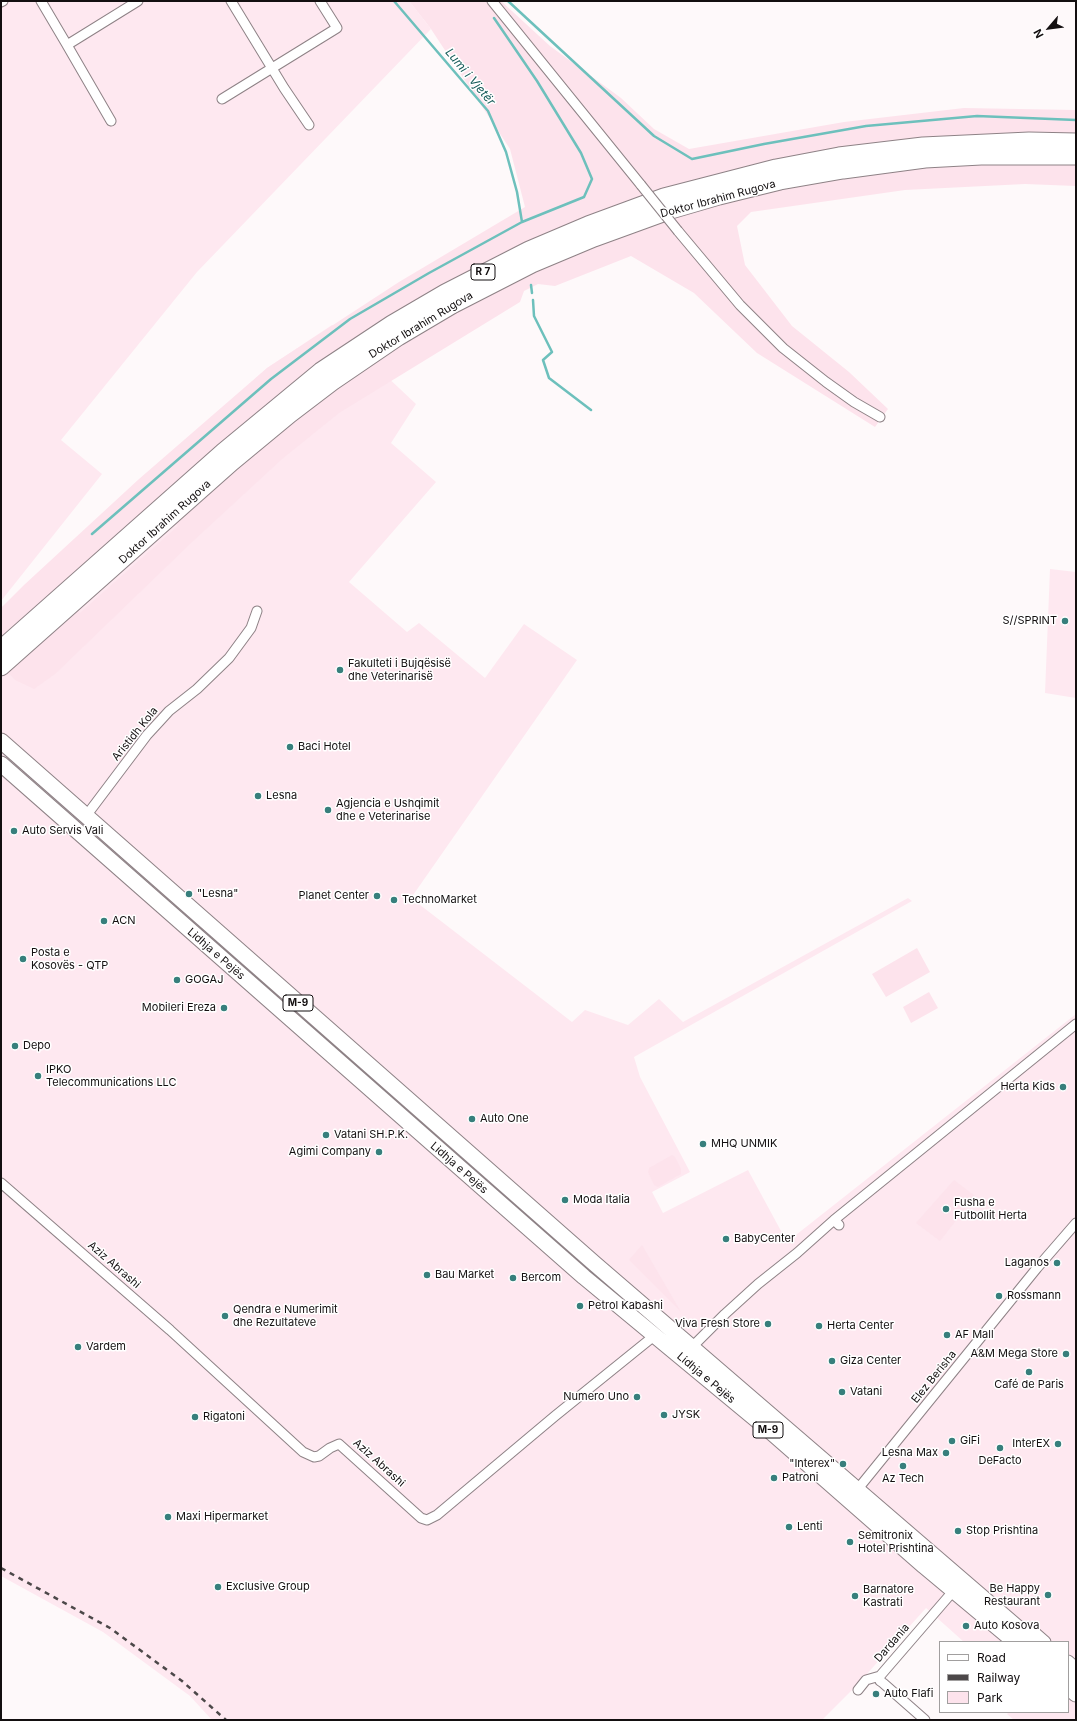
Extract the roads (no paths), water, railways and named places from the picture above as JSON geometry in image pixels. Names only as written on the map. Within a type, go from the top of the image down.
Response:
[{"type":"highway","name":"Doktor Ibrahim Rugova","points":[[4,658],[223,452],[322,371],[392,324],[445,293],[522,253],[588,225],[664,197],[776,168],[839,156],[923,146],[1029,141],[1076,142]]},
{"type":"highway","name":"Doktor Ibrahim Rugova","points":[[4,658],[290,414],[326,386],[366,358],[418,325],[458,302],[532,264],[594,238],[671,210],[719,196],[815,174],[925,159],[988,156],[1076,156]]},
{"type":"highway","name":"Lidhja e Pejës","points":[[1,741],[442,1130],[859,1492],[950,1588]]},
{"type":"highway","name":"Lidhja e Pejës","points":[[1,764],[563,1259],[821,1475],[950,1588]]},
{"type":"highway","name":"M-9","points":[[950,1588],[1014,1641]]},
{"type":"highway","name":"M-9","points":[[950,1588],[1032,1641]]},
{"type":"street","points":[[41,1],[111,121]]},
{"type":"street","points":[[68,45],[138,1]]},
{"type":"street","points":[[232,1],[272,68],[309,125]]},
{"type":"street","points":[[222,99],[337,28],[320,1]]},
{"type":"street","points":[[492,1],[640,185],[740,305],[784,348],[826,382],[880,418]]},
{"type":"street","name":"Aristidh Kola","points":[[86,816],[151,730],[169,711],[197,689],[229,658],[251,628],[257,611]]},
{"type":"street","points":[[692,1348],[730,1309],[1076,1024]]},
{"type":"street","name":"Aziz Abrashi","points":[[1,1183],[170,1330],[303,1452],[314,1457],[319,1456],[330,1448],[339,1444],[421,1518],[427,1520],[437,1515],[554,1416],[654,1336]]},
{"type":"street","name":"Elez Berisha","points":[[859,1492],[1037,1268],[1076,1223]]},
{"type":"street","name":"Lidhja e Pejës","points":[[859,1492],[874,1495],[1044,1641]]},
{"type":"street","points":[[950,1588],[1003,1641]]},
{"type":"street","name":"Dardania","points":[[925,1720],[914,1717],[880,1681],[880,1676],[950,1588]]},
{"type":"street","points":[[858,1690],[866,1680],[880,1676]]},
{"type":"waterway","name":"Lumi i Vjetër","points":[[394,1],[488,111],[506,152],[517,192],[522,222]]},
{"type":"waterway","points":[[508,1],[654,136],[692,159],[764,144],[866,126],[977,116],[1076,120]]},
{"type":"waterway","points":[[92,534],[271,379],[350,319],[429,273],[522,222],[584,197],[592,179],[581,153],[537,81],[494,18]]},
{"type":"waterway","name":"Lumi i Vjetër","points":[[531,285],[532,293]]},
{"type":"waterway","name":"Lumi i Vjetër","points":[[533,300],[534,316],[552,352],[543,360],[549,378],[591,410]]},
{"type":"railway","points":[[1,1568],[110,1628],[182,1681],[226,1720]]},
{"type":"place","name":"S//SPRINT","points":[[1065,621]]},
{"type":"place","name":"Fakulteti i Bujqësisë dhe Veterinarisë","points":[[340,670]]},
{"type":"place","name":"Baci Hotel","points":[[290,747]]},
{"type":"place","name":"Lesna","points":[[258,796]]},
{"type":"place","name":"Agjencia e Ushqimit dhe e Veterinarise","points":[[328,810]]},
{"type":"place","name":"Auto Servis Vali","points":[[14,831]]},
{"type":"place","name":"\"Lesna\"","points":[[189,894]]},
{"type":"place","name":"Planet Center","points":[[377,896]]},
{"type":"place","name":"TechnoMarket","points":[[394,900]]},
{"type":"place","name":"ACN","points":[[104,921]]},
{"type":"place","name":"Posta e Kosovës - QTP","points":[[23,959]]},
{"type":"place","name":"GOGAJ","points":[[177,980]]},
{"type":"place","name":"Mobileri Ereza","points":[[224,1008]]},
{"type":"place","name":"Depo","points":[[15,1046]]},
{"type":"place","name":"IPKO Telecommunications LLC","points":[[38,1076]]},
{"type":"place","name":"Herta Kids","points":[[1063,1087]]},
{"type":"place","name":"Auto One","points":[[472,1119]]},
{"type":"place","name":"Vatani SH.P.K.","points":[[326,1135]]},
{"type":"place","name":"MHQ UNMIK","points":[[703,1144]]},
{"type":"place","name":"Agimi Company","points":[[379,1152]]},
{"type":"place","name":"Moda Italia","points":[[565,1200]]},
{"type":"place","name":"Fusha e Futbollit Herta","points":[[946,1209]]},
{"type":"place","name":"BabyCenter","points":[[726,1239]]},
{"type":"place","name":"Laganos","points":[[1057,1263]]},
{"type":"place","name":"Bau Market","points":[[427,1275]]},
{"type":"place","name":"Bercom","points":[[513,1278]]},
{"type":"place","name":"Rossmann","points":[[999,1296]]},
{"type":"place","name":"Petrol Kabashi","points":[[580,1306]]},
{"type":"place","name":"Qendra e Numerimit dhe Rezultateve","points":[[225,1316]]},
{"type":"place","name":"Viva Fresh Store","points":[[768,1324]]},
{"type":"place","name":"Herta Center","points":[[819,1326]]},
{"type":"place","name":"AF Mall","points":[[947,1335]]},
{"type":"place","name":"Vardem","points":[[78,1347]]},
{"type":"place","name":"A&M Mega Store","points":[[1066,1354]]},
{"type":"place","name":"Giza Center","points":[[832,1361]]},
{"type":"place","name":"Café de Paris","points":[[1029,1372]]},
{"type":"place","name":"Vatani","points":[[842,1392]]},
{"type":"place","name":"Numero Uno","points":[[637,1397]]},
{"type":"place","name":"JYSK","points":[[664,1415]]},
{"type":"place","name":"Rigatoni","points":[[195,1417]]},
{"type":"place","name":"GiFi","points":[[952,1441]]},
{"type":"place","name":"InterEX","points":[[1058,1444]]},
{"type":"place","name":"DeFacto","points":[[1000,1448]]},
{"type":"place","name":"Lesna Max","points":[[946,1453]]},
{"type":"place","name":"\"Interex\"","points":[[843,1464]]},
{"type":"place","name":"Az Tech","points":[[903,1466]]},
{"type":"place","name":"Patroni","points":[[774,1478]]},
{"type":"place","name":"Maxi Hipermarket","points":[[168,1517]]},
{"type":"place","name":"Lenti","points":[[789,1527]]},
{"type":"place","name":"Stop Prishtina","points":[[958,1531]]},
{"type":"place","name":"Semitronix Hotel Prishtina","points":[[850,1542]]},
{"type":"place","name":"Exclusive Group","points":[[218,1587]]},
{"type":"place","name":"Be Happy Restaurant","points":[[1048,1595]]},
{"type":"place","name":"Barnatore Kastrati","points":[[855,1596]]},
{"type":"place","name":"Auto Kosova","points":[[966,1626]]},
{"type":"place","name":"Auto Flafi","points":[[876,1694]]}]
